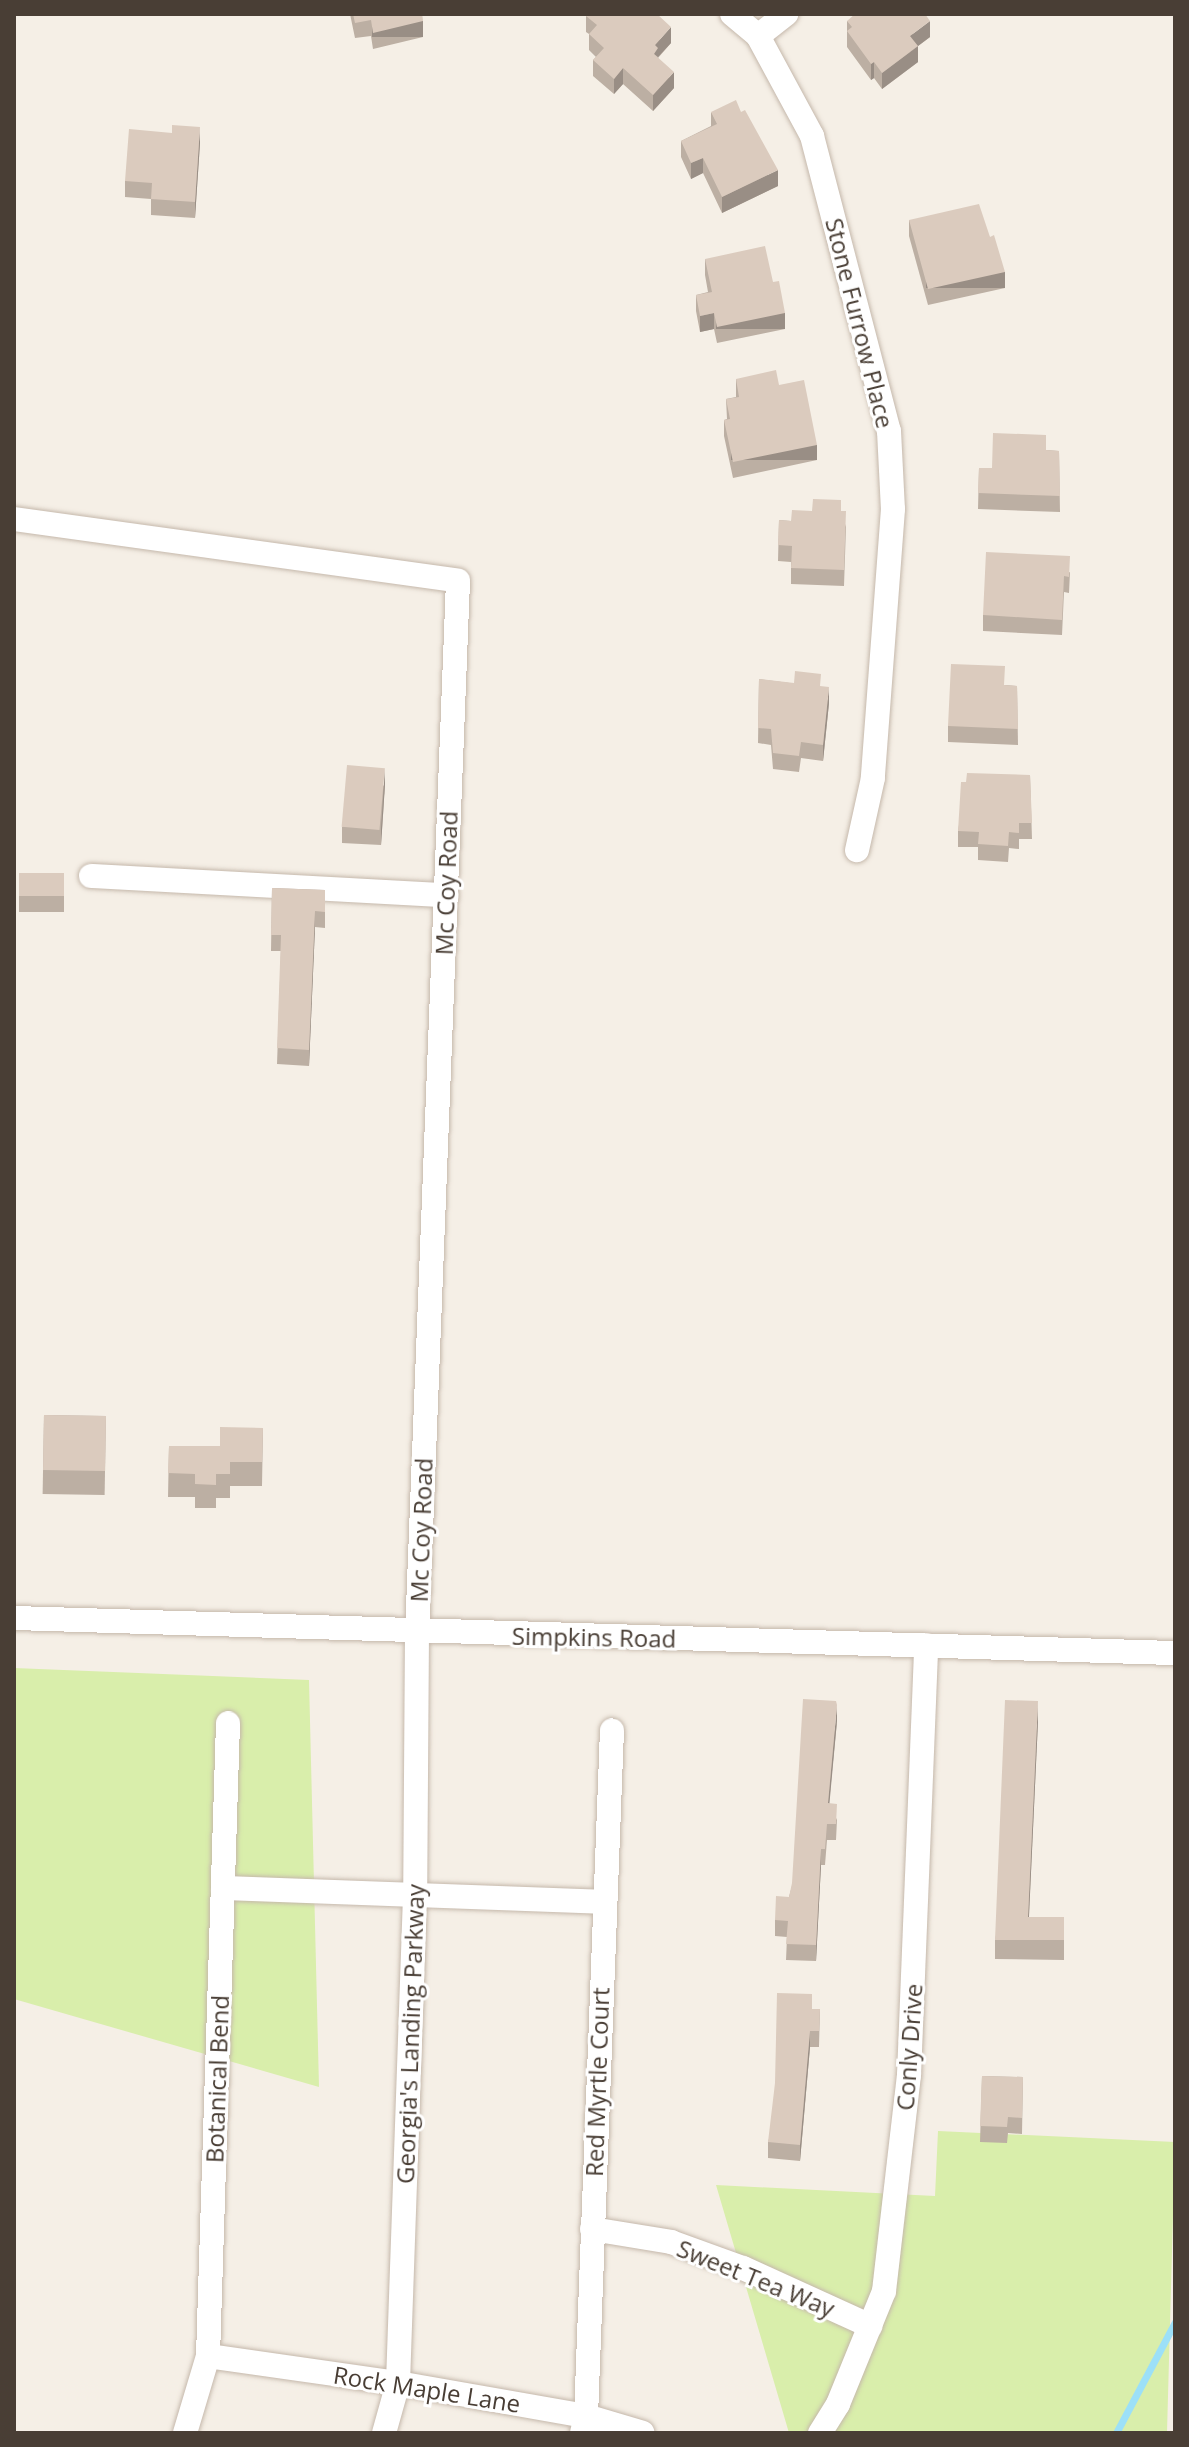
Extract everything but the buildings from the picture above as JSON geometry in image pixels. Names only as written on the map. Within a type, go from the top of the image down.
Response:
[{"type":"street","name":"Stone Furrow Place","points":[[732,14],[758,36],[812,136],[889,431],[893,509],[873,778],[857,850]]},
{"type":"street","points":[[758,36],[786,14]]},
{"type":"street","name":"Mc Coy Road","points":[[14,519],[458,581],[417,1632]]},
{"type":"street","points":[[91,876],[446,895]]},
{"type":"street","name":"Simpkins Road","points":[[14,1618],[1175,1653]]},
{"type":"street","name":"Georgia's Landing Parkway","points":[[384,2433],[398,2383],[415,1896],[417,1632]]},
{"type":"street","name":"Conly Drive","points":[[820,2433],[838,2404],[884,2291],[909,2075],[926,1645]]},
{"type":"street","name":"Botanical Bend","points":[[185,2433],[208,2356],[228,1723]]},
{"type":"street","name":"Red Myrtle Court","points":[[584,2424],[612,1730]]},
{"type":"street","points":[[223,1888],[603,1902]]},
{"type":"street","name":"Sweet Tea Way","points":[[592,2229],[685,2247],[743,2268],[870,2326]]},
{"type":"street","name":"Rock Maple Lane","points":[[208,2356],[398,2383],[584,2424],[643,2433]]},
{"type":"green space","points":[[14,1668],[309,1680],[319,2087],[14,1999]]},
{"type":"green space","points":[[938,2131],[1175,2142],[1167,2433],[789,2433],[716,2185],[935,2196]]},
{"type":"waterway","points":[[1116,2433],[1175,2322]]}]
